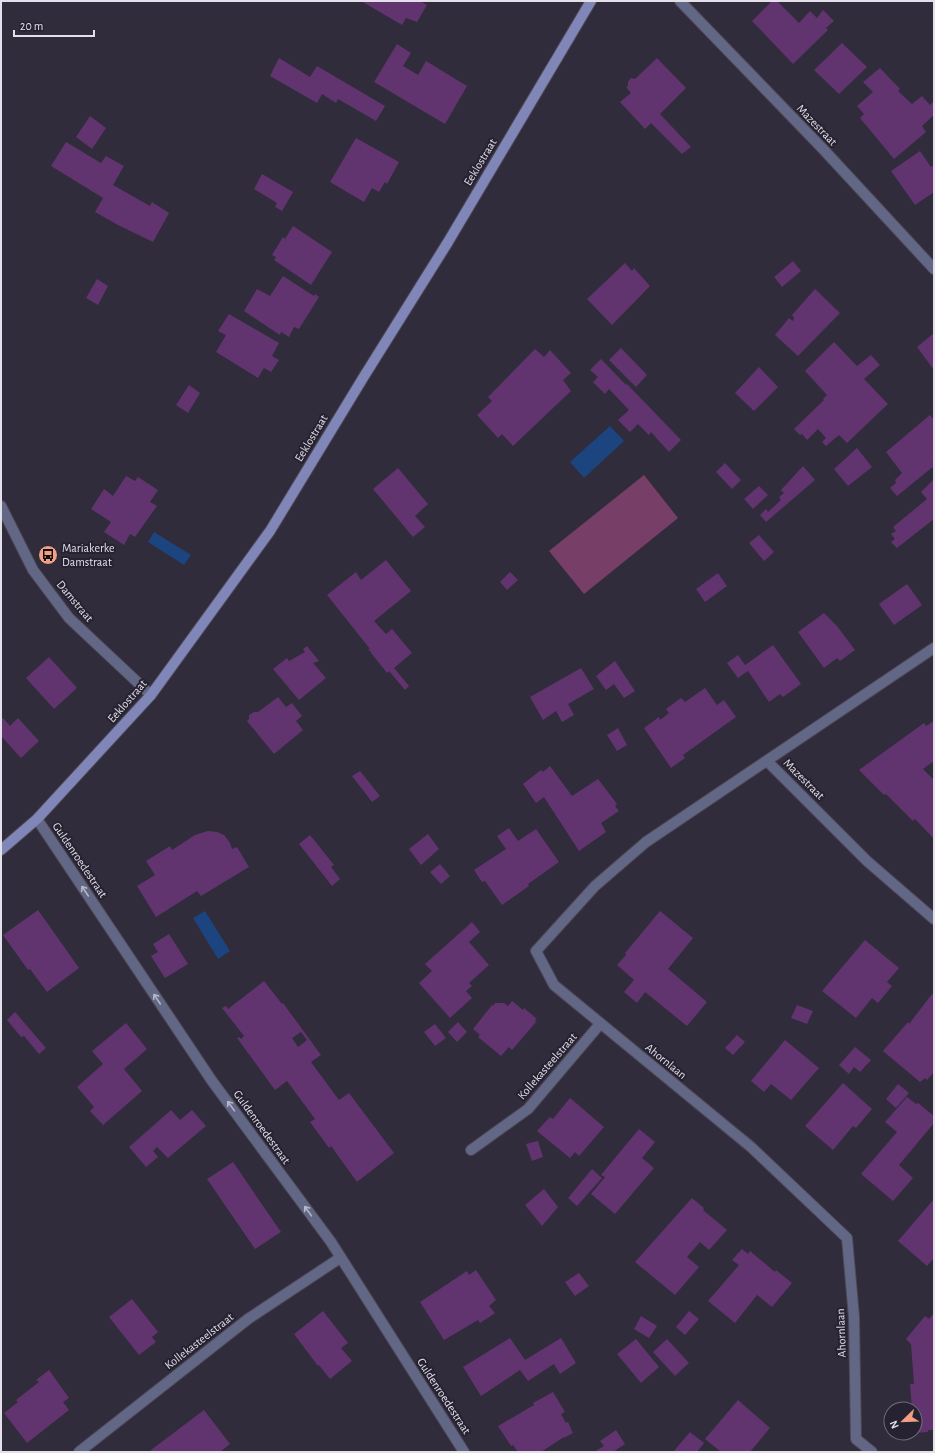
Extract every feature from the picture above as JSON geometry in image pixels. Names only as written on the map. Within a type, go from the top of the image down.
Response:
[{"type":"street","name":"Eeklostraat","points":[[1,850],[37,819],[151,695],[270,531],[362,378],[448,242],[591,1]]},
{"type":"street","name":"Mazestraat","points":[[680,1],[828,155],[934,269]]},
{"type":"street","name":"Damstraat","points":[[1,506],[33,570],[69,618],[151,695]]},
{"type":"street","name":"Mazestraat","points":[[934,648],[767,761],[867,861],[934,919]]},
{"type":"street","name":"Ahornlaan","points":[[767,761],[646,842],[595,886],[536,951],[554,985],[751,1147],[847,1238],[854,1317],[856,1439],[872,1452]]},
{"type":"street","name":"Guldenroedestraat","points":[[37,819],[212,1081],[331,1242],[464,1452]]},
{"type":"street","name":"Kollekasteelstraat","points":[[470,1150],[486,1141],[528,1109],[600,1024]]},
{"type":"street","name":"Kollekasteelstraat","points":[[79,1452],[248,1319],[340,1258]]},
{"type":"shaded area","points":[[644,475],[678,518],[584,594],[549,551]]},
{"type":"water","points":[[610,426],[624,441],[584,478],[570,462]]},
{"type":"water","points":[[154,532],[191,555],[184,565],[148,542]]},
{"type":"water","points":[[205,911],[230,951],[218,959],[193,918]]},
{"type":"building","points":[[361,1],[420,1],[427,5],[417,22],[406,18],[402,25]]},
{"type":"building","points":[[772,1],[777,1],[799,23],[810,11],[817,18],[823,10],[834,21],[826,28],[828,30],[793,64],[752,21]]},
{"type":"building","points":[[842,43],[867,67],[839,94],[814,70]]},
{"type":"building","points":[[397,44],[411,53],[403,66],[418,75],[426,61],[467,86],[445,124],[374,82]]},
{"type":"building","points":[[279,58],[310,77],[317,66],[385,106],[376,121],[338,99],[336,103],[322,94],[317,103],[270,76]]},
{"type":"building","points":[[657,58],[686,88],[660,114],[691,147],[682,154],[651,123],[645,129],[620,102],[631,93],[626,87],[628,86],[628,82],[631,78],[635,79]]},
{"type":"building","points":[[880,68],[900,89],[898,91],[912,104],[922,96],[930,105],[933,102],[934,103],[934,115],[922,126],[926,132],[894,159],[860,118],[864,114],[857,106],[873,92],[863,82]]},
{"type":"building","points":[[90,116],[106,128],[92,149],[76,137]]},
{"type":"building","points":[[356,138],[399,162],[387,184],[385,182],[379,192],[372,188],[364,202],[330,182]]},
{"type":"building","points":[[66,142],[101,163],[106,156],[124,166],[113,185],[150,206],[152,202],[169,213],[153,242],[95,212],[103,198],[51,166]]},
{"type":"building","points":[[920,151],[931,167],[934,165],[934,192],[915,205],[891,171]]},
{"type":"building","points":[[262,174],[293,192],[282,211],[275,207],[277,203],[254,189]]},
{"type":"building","points":[[293,226],[332,252],[311,285],[274,260],[276,257],[272,255],[283,237],[285,239]]},
{"type":"building","points":[[793,261],[801,271],[782,287],[774,277]]},
{"type":"building","points":[[625,263],[632,271],[634,268],[650,286],[612,325],[587,299]]},
{"type":"building","points":[[283,276],[314,296],[315,294],[319,297],[299,329],[294,327],[289,337],[281,332],[280,335],[244,311],[257,289],[270,296]]},
{"type":"building","points":[[97,279],[108,286],[98,305],[86,298]]},
{"type":"building","points":[[815,289],[840,313],[798,356],[775,335],[789,318],[793,321],[794,318],[792,315]]},
{"type":"building","points":[[229,314],[279,343],[272,356],[279,360],[271,372],[264,368],[258,378],[216,352],[226,335],[218,331]]},
{"type":"building","points":[[934,333],[934,370],[917,347]]},
{"type":"building","points":[[834,342],[857,366],[871,355],[880,365],[864,379],[888,404],[847,443],[839,435],[826,446],[822,442],[826,438],[818,429],[807,440],[802,434],[800,435],[794,429],[824,400],[823,399],[827,395],[805,371]]},
{"type":"building","points":[[621,348],[647,375],[636,387],[609,360]]},
{"type":"building","points":[[535,349],[544,357],[550,350],[571,373],[563,380],[571,391],[513,446],[502,434],[498,438],[477,415],[492,401],[488,397]]},
{"type":"building","points":[[601,359],[681,440],[669,452],[651,432],[649,435],[638,424],[630,432],[618,420],[629,410],[609,389],[605,394],[593,382],[598,377],[590,370]]},
{"type":"building","points":[[759,367],[778,387],[754,411],[735,393]]},
{"type":"building","points":[[189,385],[200,393],[188,413],[176,405]]},
{"type":"building","points":[[930,415],[934,420],[934,462],[932,464],[934,466],[897,496],[890,488],[896,483],[895,480],[902,473],[886,452]]},
{"type":"building","points":[[857,448],[872,467],[848,486],[834,469]]},
{"type":"building","points":[[725,463],[741,480],[732,489],[716,472]]},
{"type":"building","points":[[803,466],[815,480],[766,522],[760,515],[766,509],[768,512],[781,500],[779,497],[784,493],[781,490]]},
{"type":"building","points":[[398,468],[428,504],[415,516],[425,527],[413,537],[373,489]]},
{"type":"building","points":[[126,476],[135,481],[138,477],[158,490],[150,502],[157,506],[135,537],[130,534],[124,545],[104,532],[111,522],[91,509],[104,489],[113,496]]},
{"type":"building","points":[[934,479],[934,519],[897,548],[891,542],[895,539],[891,534],[896,531],[893,527],[927,499],[921,492]]},
{"type":"building","points":[[759,486],[768,495],[753,509],[744,499]]},
{"type":"building","points":[[759,535],[774,552],[764,561],[749,543]]},
{"type":"building","points":[[386,560],[411,591],[374,621],[386,634],[392,629],[412,653],[394,668],[409,686],[405,690],[389,671],[387,673],[327,595],[356,572],[361,580]]},
{"type":"building","points":[[510,572],[518,580],[507,590],[500,582]]},
{"type":"building","points":[[718,573],[727,586],[705,602],[696,589]]},
{"type":"building","points":[[907,584],[922,605],[894,625],[879,604]]},
{"type":"building","points":[[824,613],[837,626],[855,650],[840,661],[837,658],[824,668],[798,632]]},
{"type":"building","points":[[773,645],[801,684],[783,697],[780,694],[769,702],[748,671],[738,678],[727,663],[738,655],[745,665]]},
{"type":"building","points":[[307,646],[319,661],[313,663],[326,678],[299,700],[273,669],[287,658],[289,661],[305,652],[303,649]]},
{"type":"building","points":[[49,657],[77,688],[54,709],[26,678]]},
{"type":"building","points":[[615,661],[635,691],[624,698],[614,684],[606,690],[596,676]]},
{"type":"building","points":[[581,668],[594,689],[568,704],[574,715],[562,722],[556,711],[543,720],[530,697]]},
{"type":"building","points":[[705,688],[717,705],[724,700],[736,717],[683,755],[685,758],[671,768],[644,728],[659,717],[660,720],[669,713],[666,709],[681,698],[685,702]]},
{"type":"building","points":[[278,697],[286,707],[292,703],[302,716],[296,721],[303,730],[274,754],[247,721],[249,719],[249,715],[254,712],[258,712]]},
{"type":"building","points":[[3,718],[10,726],[18,718],[39,741],[21,758],[1,736],[1,720]]},
{"type":"building","points":[[934,721],[934,761],[923,769],[934,780],[934,839],[915,819],[913,821],[859,770],[924,723],[926,726]]},
{"type":"building","points":[[618,728],[627,745],[617,751],[607,735]]},
{"type":"building","points":[[550,766],[572,796],[598,779],[617,804],[615,806],[619,811],[601,823],[606,832],[579,851],[544,797],[536,803],[523,784],[541,770],[543,772]]},
{"type":"building","points":[[360,771],[380,796],[372,802],[352,776]]},
{"type":"building","points":[[509,828],[518,841],[536,829],[559,862],[502,905],[485,881],[482,882],[474,870],[506,849],[497,836]]},
{"type":"building","points":[[208,831],[217,832],[224,835],[230,843],[232,849],[237,847],[249,867],[201,896],[197,891],[156,917],[137,886],[155,875],[146,861],[170,846],[172,850],[195,835]]},
{"type":"building","points":[[428,834],[439,849],[421,865],[409,849]]},
{"type":"building","points":[[310,835],[334,865],[331,867],[340,879],[332,886],[299,844]]},
{"type":"building","points":[[440,864],[450,876],[441,884],[430,872]]},
{"type":"building","points":[[38,910],[79,968],[47,992],[30,969],[28,970],[3,935]]},
{"type":"building","points":[[660,911],[693,938],[668,969],[707,1002],[687,1026],[645,992],[637,1003],[624,992],[634,980],[617,965],[626,955],[625,953]]},
{"type":"building","points":[[472,922],[480,932],[469,942],[489,965],[469,983],[472,986],[466,991],[472,998],[450,1018],[419,983],[432,971],[425,964]]},
{"type":"building","points":[[169,934],[188,964],[165,978],[151,956],[158,952],[153,944]]},
{"type":"building","points":[[865,940],[899,968],[887,982],[892,986],[878,1003],[872,998],[856,1018],[822,991]]},
{"type":"building","points":[[264,981],[282,1004],[283,1003],[321,1055],[311,1062],[339,1100],[349,1093],[394,1153],[357,1182],[331,1146],[329,1148],[310,1122],[315,1119],[287,1081],[275,1090],[237,1038],[239,1037],[241,1039],[244,1036],[222,1008],[226,1006],[228,1009]],"holes":[[[301,1032],[307,1040],[298,1047],[292,1038]]]},
{"type":"building","points":[[932,994],[934,996],[934,1072],[927,1080],[925,1078],[920,1082],[883,1051],[908,1022],[909,1024]]},
{"type":"building","points":[[512,1001],[523,1010],[524,1008],[537,1019],[512,1050],[509,1047],[501,1056],[478,1037],[480,1035],[473,1029],[492,1005],[493,1006],[495,1003],[504,1003],[508,1006]]},
{"type":"building","points":[[797,1005],[813,1011],[807,1024],[791,1018]]},
{"type":"building","points":[[15,1012],[46,1048],[39,1054],[24,1036],[21,1037],[7,1020]]},
{"type":"building","points":[[458,1022],[467,1032],[457,1042],[448,1032]]},
{"type":"building","points":[[126,1023],[147,1049],[124,1069],[142,1091],[103,1125],[90,1111],[94,1107],[77,1087],[103,1064],[92,1051]]},
{"type":"building","points":[[435,1024],[446,1038],[435,1046],[424,1032]]},
{"type":"building","points":[[737,1035],[745,1042],[733,1055],[725,1048]]},
{"type":"building","points":[[785,1040],[819,1068],[791,1100],[771,1084],[764,1092],[751,1081]]},
{"type":"building","points":[[855,1047],[871,1060],[860,1072],[854,1067],[849,1074],[839,1065]]},
{"type":"building","points":[[843,1083],[872,1109],[856,1128],[853,1126],[833,1150],[805,1126]]},
{"type":"building","points":[[898,1084],[909,1093],[896,1108],[886,1099]]},
{"type":"building","points":[[907,1097],[916,1104],[918,1103],[934,1116],[934,1123],[899,1165],[913,1178],[893,1201],[861,1174],[897,1132],[885,1122]]},
{"type":"building","points":[[570,1098],[604,1127],[579,1156],[575,1152],[570,1158],[537,1131],[550,1117],[553,1119]]},
{"type":"building","points":[[171,1110],[180,1120],[192,1110],[206,1126],[168,1158],[157,1147],[153,1151],[158,1157],[146,1167],[129,1147]]},
{"type":"building","points":[[639,1129],[655,1142],[642,1158],[654,1168],[615,1214],[591,1194],[605,1177],[601,1175]]},
{"type":"building","points":[[538,1141],[543,1157],[532,1161],[526,1144]]},
{"type":"building","points":[[233,1162],[281,1232],[255,1249],[207,1179]]},
{"type":"building","points":[[592,1169],[602,1178],[577,1206],[568,1198]]},
{"type":"building","points":[[544,1189],[558,1207],[542,1226],[525,1205]]},
{"type":"building","points":[[692,1198],[704,1208],[703,1210],[727,1230],[709,1250],[700,1242],[687,1257],[699,1267],[675,1295],[635,1262]]},
{"type":"building","points":[[934,1199],[934,1258],[927,1266],[898,1241]]},
{"type":"building","points":[[742,1249],[748,1254],[750,1251],[775,1272],[776,1270],[792,1283],[772,1307],[757,1295],[735,1323],[708,1301],[739,1265],[732,1260]]},
{"type":"building","points":[[476,1270],[496,1300],[489,1306],[495,1313],[480,1323],[478,1320],[444,1340],[420,1302],[467,1271],[469,1275]]},
{"type":"building","points":[[579,1273],[589,1286],[575,1296],[565,1282]]},
{"type":"building","points":[[132,1299],[158,1332],[152,1337],[156,1342],[139,1355],[109,1317]]},
{"type":"building","points":[[323,1311],[348,1343],[341,1348],[352,1361],[330,1379],[319,1365],[318,1366],[294,1334]]},
{"type":"building","points":[[689,1311],[699,1319],[685,1335],[676,1327]]},
{"type":"building","points":[[934,1313],[934,1430],[928,1430],[928,1432],[923,1432],[923,1401],[911,1401],[910,1384],[914,1384],[911,1344],[906,1339],[925,1316],[929,1319]]},
{"type":"building","points":[[641,1316],[657,1326],[649,1338],[634,1329]]},
{"type":"building","points":[[510,1338],[525,1360],[561,1338],[576,1363],[560,1374],[554,1364],[528,1381],[520,1370],[481,1396],[463,1367]]},
{"type":"building","points":[[636,1339],[659,1367],[641,1383],[617,1354]]},
{"type":"building","points":[[667,1339],[689,1363],[675,1376],[653,1352]]},
{"type":"building","points":[[49,1370],[69,1398],[63,1402],[69,1410],[27,1443],[4,1413],[18,1402],[16,1400],[39,1382],[36,1380]]},
{"type":"building","points":[[553,1392],[565,1412],[561,1414],[566,1423],[568,1422],[573,1433],[541,1452],[518,1452],[513,1445],[511,1446],[498,1426]]},
{"type":"building","points":[[738,1400],[770,1428],[750,1452],[721,1452],[705,1439]]},
{"type":"building","points":[[204,1410],[230,1444],[220,1452],[152,1452],[151,1450]]},
{"type":"building","points":[[616,1430],[625,1444],[613,1452],[594,1452],[604,1446],[600,1441]]},
{"type":"building","points":[[690,1432],[704,1443],[697,1452],[673,1452]]},
{"type":"place","name":"Mariakerke Damstraat","points":[[48,555]]}]
